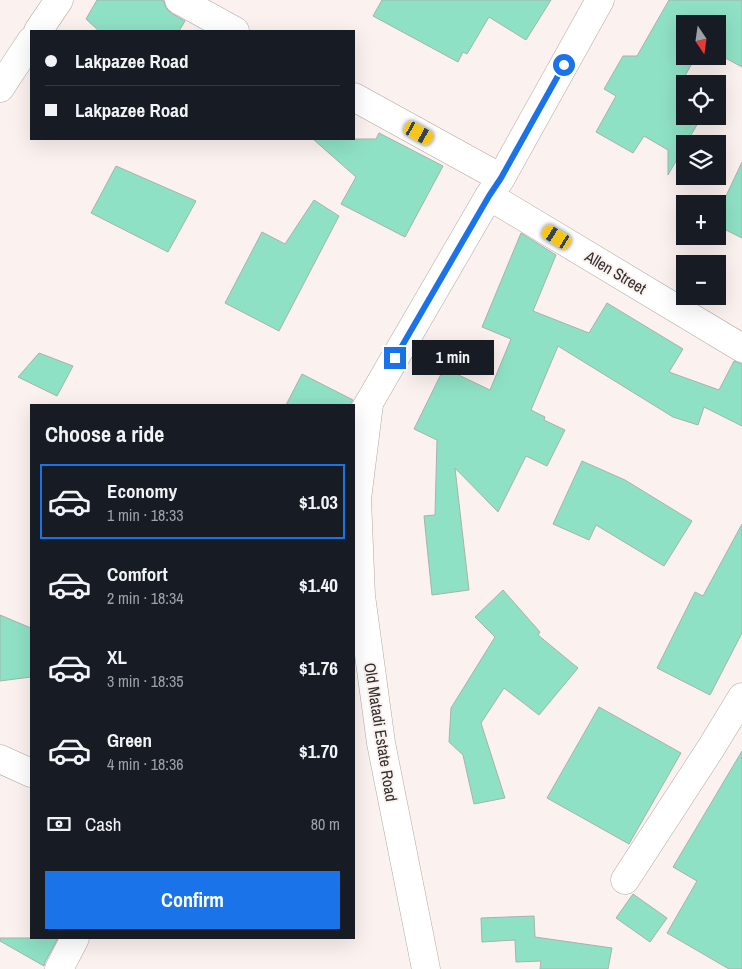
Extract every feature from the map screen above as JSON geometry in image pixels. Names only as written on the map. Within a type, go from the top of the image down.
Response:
[{"type":"street","points":[[39,30],[59,0]]},
{"type":"street","points":[[179,0],[233,30]]},
{"type":"street","points":[[355,428],[495,187],[600,0]]},
{"type":"street","points":[[0,88],[30,43]]},
{"type":"street","name":"Allen Street","points":[[355,98],[742,348]]},
{"type":"street","name":"Old Matadi Estate Road","points":[[368,404],[357,499],[361,596],[381,743],[426,969]]},
{"type":"street","points":[[625,880],[712,748],[742,697]]},
{"type":"street","points":[[0,759],[30,773]]},
{"type":"street","points":[[59,969],[74,939]]},
{"type":"building","points":[[97,0],[161,0],[164,1],[166,8],[171,13],[185,21],[180,30],[98,30],[86,19]]},
{"type":"building","points":[[382,0],[551,0],[526,40],[489,17],[467,54],[463,52],[458,62],[373,16]]},
{"type":"building","points":[[669,0],[742,0],[742,67],[726,58],[726,15],[676,15],[676,65],[691,65],[686,75],[676,75],[676,125],[697,125],[691,135],[676,135],[676,161],[668,175],[668,150],[644,136],[633,153],[596,132],[616,96],[604,89],[623,56],[637,56]]},
{"type":"building","points":[[379,133],[443,166],[405,237],[341,204],[356,177],[314,140],[376,139]]},
{"type":"building","points":[[742,162],[742,238],[726,230],[726,196]]},
{"type":"building","points":[[116,166],[196,201],[168,252],[91,213]]},
{"type":"building","points":[[314,200],[339,216],[279,331],[225,303],[262,232],[285,244]]},
{"type":"building","points":[[521,233],[556,255],[533,311],[589,333],[607,303],[683,349],[669,372],[719,390],[734,361],[742,364],[742,426],[704,407],[698,425],[673,417],[558,346],[531,410],[545,417],[544,420],[565,430],[547,466],[526,456],[498,512],[455,468],[469,590],[432,595],[424,516],[435,515],[437,440],[414,429],[444,368],[490,390],[511,339],[482,327]]},
{"type":"building","points":[[39,353],[73,366],[57,396],[18,377]]},
{"type":"building","points":[[302,374],[353,400],[351,404],[287,404]]},
{"type":"building","points":[[582,461],[625,480],[692,521],[664,566],[596,525],[589,540],[553,524]]},
{"type":"building","points":[[742,524],[742,633],[710,695],[657,668],[695,592],[703,596]]},
{"type":"building","points":[[503,590],[540,632],[538,635],[578,668],[539,715],[504,688],[481,723],[505,798],[474,804],[463,755],[449,742],[451,708],[495,637],[475,617]]},
{"type":"building","points":[[0,615],[30,628],[30,677],[0,681]]},
{"type":"building","points":[[599,707],[681,753],[629,844],[547,798]]},
{"type":"building","points":[[742,751],[742,969],[729,969],[667,933],[697,881],[673,867]]},
{"type":"building","points":[[633,894],[667,918],[650,942],[616,918]]},
{"type":"building","points":[[534,916],[535,937],[612,948],[608,969],[540,969],[541,961],[516,962],[515,940],[482,942],[481,918]]},
{"type":"building","points":[[0,938],[57,939],[44,966],[0,941]]},
{"type":"route","points":[[395,358],[501,178],[564,65]]}]
